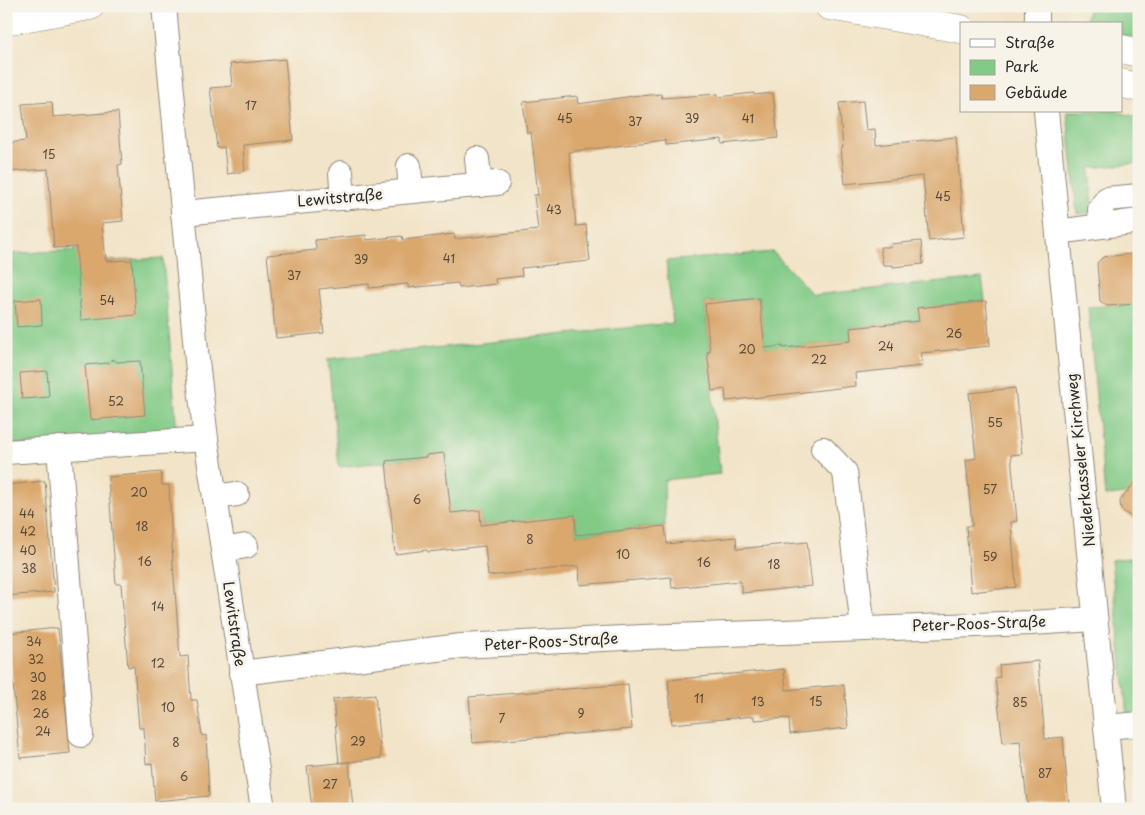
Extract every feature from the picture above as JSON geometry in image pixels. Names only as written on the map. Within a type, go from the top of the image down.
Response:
[{"type":"main road","points":[[6,22],[90,6]]},
{"type":"main road","points":[[829,6],[960,29]]},
{"type":"main road","points":[[1122,49],[1139,53]]},
{"type":"main road","points":[[1122,83],[1139,88]]},
{"type":"street","name":"Lewitstraße","points":[[164,6],[194,335],[206,439],[226,496],[234,548],[241,673],[263,809]]},
{"type":"street","points":[[1037,6],[1037,22]]},
{"type":"street","name":"Niederkasseler Kirchweg","points":[[1046,112],[1114,809]]},
{"type":"street","name":"Lewitstraße","points":[[184,213],[488,184],[477,159]]},
{"type":"street","points":[[409,166],[411,192]]},
{"type":"street","points":[[341,173],[343,198]]},
{"type":"street","points":[[1101,226],[1100,209],[1107,199],[1139,196]]},
{"type":"street","points":[[1058,232],[1139,221]]},
{"type":"street","points":[[6,452],[206,439]]},
{"type":"street","points":[[59,448],[81,735]]},
{"type":"street","points":[[823,449],[845,472],[863,629]]},
{"type":"street","name":"Peter-Roos-Straße","points":[[241,673],[462,646],[1095,619]]},
{"type":"street","points":[[1106,727],[1139,724]]},
{"type":"green space","points":[[1089,6],[1139,6],[1139,38],[1122,35],[1122,22],[1085,22]]},
{"type":"green space","points":[[1067,112],[1119,112],[1139,118],[1139,163],[1090,168],[1092,210],[1087,213],[1077,214]]},
{"type":"green space","points":[[95,249],[108,261],[163,258],[177,433],[6,446],[6,254]]},
{"type":"green space","points":[[773,252],[813,295],[982,278],[985,301],[918,308],[919,321],[850,328],[851,341],[783,348],[765,348],[759,298],[705,303],[720,474],[664,480],[665,526],[576,535],[575,516],[482,525],[480,510],[451,513],[450,507],[446,508],[448,492],[444,453],[428,455],[427,457],[339,467],[328,359],[673,323],[666,261]]},
{"type":"green space","points":[[1139,304],[1139,493],[1105,496],[1088,307]]},
{"type":"green space","points":[[1139,557],[1139,714],[1127,715],[1111,560]]},
{"type":"building","points":[[285,59],[293,140],[243,145],[245,171],[227,174],[224,147],[217,148],[210,88],[232,86],[230,64]]},
{"type":"building","points":[[754,93],[754,95],[773,93],[778,138],[722,144],[722,139],[666,145],[665,140],[569,152],[576,226],[586,225],[590,261],[521,268],[522,276],[495,279],[496,284],[459,288],[458,283],[408,288],[408,284],[369,288],[369,284],[319,289],[324,333],[276,338],[267,255],[316,250],[315,240],[366,235],[366,240],[402,236],[403,240],[454,234],[455,239],[538,230],[534,195],[538,195],[531,132],[527,133],[523,102],[577,96],[578,104],[640,95],[661,94],[662,98],[718,94],[718,97]]},
{"type":"building","points":[[863,101],[866,130],[875,129],[876,145],[956,137],[964,237],[929,241],[923,176],[845,184],[839,103]]},
{"type":"building","points":[[52,102],[53,117],[118,112],[122,164],[118,165],[123,221],[102,223],[106,261],[132,260],[136,315],[81,320],[76,247],[54,248],[48,169],[6,172],[6,143],[26,141],[22,104]]},
{"type":"building","points":[[921,241],[923,264],[893,267],[893,265],[883,265],[880,247],[892,247],[891,244]]},
{"type":"building","points":[[1139,253],[1139,304],[1107,306],[1100,301],[1097,263],[1103,257]]},
{"type":"building","points":[[759,298],[765,348],[851,341],[850,328],[919,321],[917,308],[986,301],[990,346],[921,353],[923,366],[855,373],[856,386],[726,401],[725,389],[712,391],[707,352],[710,352],[705,304]]},
{"type":"building","points":[[41,299],[42,325],[17,327],[15,301]]},
{"type":"building","points":[[113,359],[117,362],[140,361],[145,415],[90,420],[85,365],[109,363]]},
{"type":"building","points":[[47,371],[49,397],[22,399],[20,373]]},
{"type":"building","points":[[1015,388],[1022,454],[1011,455],[1017,521],[1011,522],[1016,587],[971,592],[966,526],[972,526],[966,460],[976,458],[969,393]]},
{"type":"building","points":[[444,453],[451,513],[480,510],[481,525],[575,515],[576,535],[665,526],[667,544],[736,537],[737,549],[807,542],[812,586],[742,593],[740,581],[672,588],[671,577],[580,585],[579,566],[488,576],[485,546],[395,554],[386,461],[427,457],[427,455]]},
{"type":"building","points":[[161,472],[162,485],[169,485],[180,657],[188,656],[191,700],[197,700],[202,736],[206,735],[209,796],[155,801],[152,763],[146,764],[144,728],[139,728],[134,666],[128,667],[121,584],[116,584],[108,477]]},
{"type":"building","points":[[1139,477],[1139,522],[1121,510],[1120,501]]},
{"type":"building","points":[[45,481],[54,592],[6,596],[6,485]]},
{"type":"building","points":[[58,628],[70,753],[20,758],[8,633]]},
{"type":"building","points":[[1038,661],[1045,739],[1063,737],[1069,807],[1028,809],[1020,741],[1003,743],[995,678],[1000,677],[999,665]]},
{"type":"building","points":[[784,669],[786,690],[844,685],[848,728],[790,734],[789,718],[754,720],[754,716],[672,724],[668,680]]},
{"type":"building","points":[[628,684],[632,729],[473,743],[469,697]]},
{"type":"building","points":[[375,695],[381,758],[339,763],[333,699]]},
{"type":"building","points":[[349,762],[353,809],[312,809],[307,766]]}]
